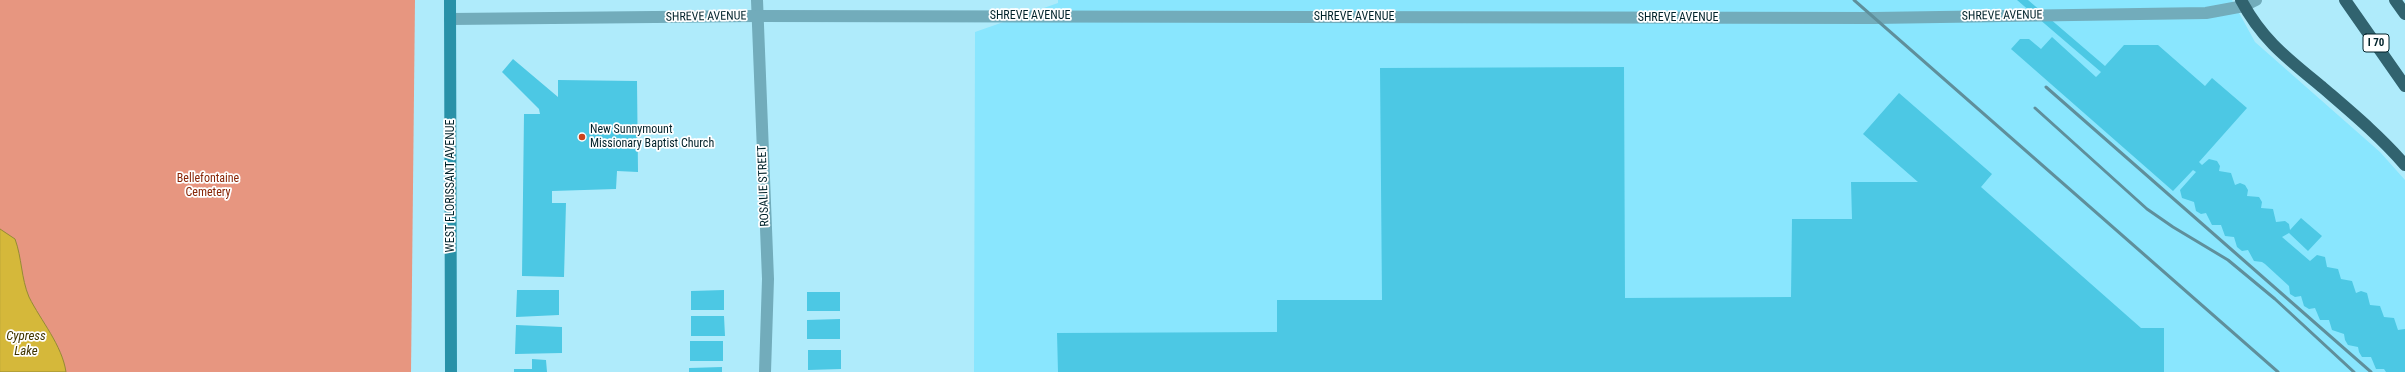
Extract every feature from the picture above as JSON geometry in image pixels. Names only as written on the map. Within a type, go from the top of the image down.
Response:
[{"type":"highway","name":"I 70","points":[[2345,0],[2405,86]]},
{"type":"highway","points":[[2395,0],[2405,14]]},
{"type":"highway","points":[[2243,3],[2260,32],[2274,47],[2359,118],[2405,165]]},
{"type":"main road","name":"WEST FLORISSANT AVENUE","points":[[450,0],[451,372]]},
{"type":"street","name":"ROSALIE STREET","points":[[758,0],[757,16],[768,279],[765,372]]},
{"type":"street","name":"SHREVE AVENUE","points":[[450,19],[757,16],[1874,18],[2206,13],[2256,0]]},
{"type":"shaded area","points":[[1058,0],[2232,0],[2255,42],[2380,152],[2405,180],[2405,372],[974,372],[975,32],[1058,3]]},
{"type":"green space","name":"Bellefontaine Cemetery","points":[[0,0],[415,0],[411,372],[0,372]]},
{"type":"water","name":"Cypress Lake","points":[[0,229],[15,239],[26,290],[56,343],[64,362],[66,372],[0,372]]},
{"type":"building","points":[[2017,0],[2028,0],[2105,66],[2124,45],[2158,45],[2205,86],[2212,78],[2247,108],[2199,162],[2202,165],[2209,159],[2217,161],[2220,166],[2219,171],[2231,173],[2235,185],[2240,183],[2245,185],[2248,190],[2247,196],[2259,197],[2262,202],[2261,208],[2273,209],[2276,222],[2285,221],[2289,224],[2290,230],[2301,218],[2322,236],[2308,251],[2289,233],[2282,237],[2310,261],[2317,255],[2325,257],[2327,267],[2338,269],[2341,279],[2352,281],[2356,293],[2361,291],[2367,293],[2370,305],[2380,306],[2384,317],[2394,318],[2398,330],[2405,329],[2405,372],[2386,372],[2384,369],[2376,369],[2371,357],[2362,357],[2358,347],[2348,345],[2344,334],[2332,330],[2329,320],[2320,320],[2315,308],[2309,309],[2304,306],[2301,296],[2295,297],[2290,294],[2289,286],[2265,264],[2254,261],[2248,250],[2242,251],[2237,247],[2234,237],[2225,236],[2221,225],[2212,225],[2206,213],[2201,214],[2196,211],[2194,202],[2182,198],[2180,190],[2196,172],[2193,170],[2173,191],[2011,49],[2020,39],[2029,39],[2041,49],[2052,37],[2096,77],[2101,72]]},
{"type":"building","points":[[513,59],[558,97],[558,80],[637,81],[638,172],[617,171],[616,189],[552,191],[552,203],[566,203],[564,277],[522,276],[524,114],[540,114],[539,109],[502,72]]},
{"type":"building","points":[[1624,67],[1625,298],[1791,297],[1792,219],[1852,219],[1851,182],[1918,182],[1863,134],[1899,93],[1992,174],[1981,187],[2141,328],[2164,328],[2164,372],[1058,372],[1057,333],[1277,332],[1277,300],[1382,300],[1380,68]]},
{"type":"building","points":[[517,290],[559,290],[559,315],[516,317]]},
{"type":"building","points":[[724,290],[724,310],[691,310],[691,291]]},
{"type":"building","points":[[807,292],[840,292],[840,311],[807,311]]},
{"type":"building","points":[[691,316],[724,316],[725,336],[691,336]]},
{"type":"building","points":[[840,319],[840,339],[807,339],[807,320]]},
{"type":"building","points":[[516,325],[562,327],[562,353],[515,354]]},
{"type":"building","points":[[690,341],[723,341],[723,361],[690,361]]},
{"type":"building","points":[[808,350],[841,350],[841,369],[808,370]]},
{"type":"building","points":[[532,359],[546,360],[547,372],[514,372],[514,369],[532,369]]},
{"type":"building","points":[[722,367],[722,372],[689,372],[689,368]]},
{"type":"railway","points":[[1854,0],[2278,372]]},
{"type":"railway","points":[[2046,87],[2371,372]]},
{"type":"railway","points":[[2035,108],[2147,209],[2173,227],[2228,260],[2275,299],[2354,372]]},
{"type":"place","name":"New Sunnymount Missionary Baptist Church","points":[[582,137]]}]
